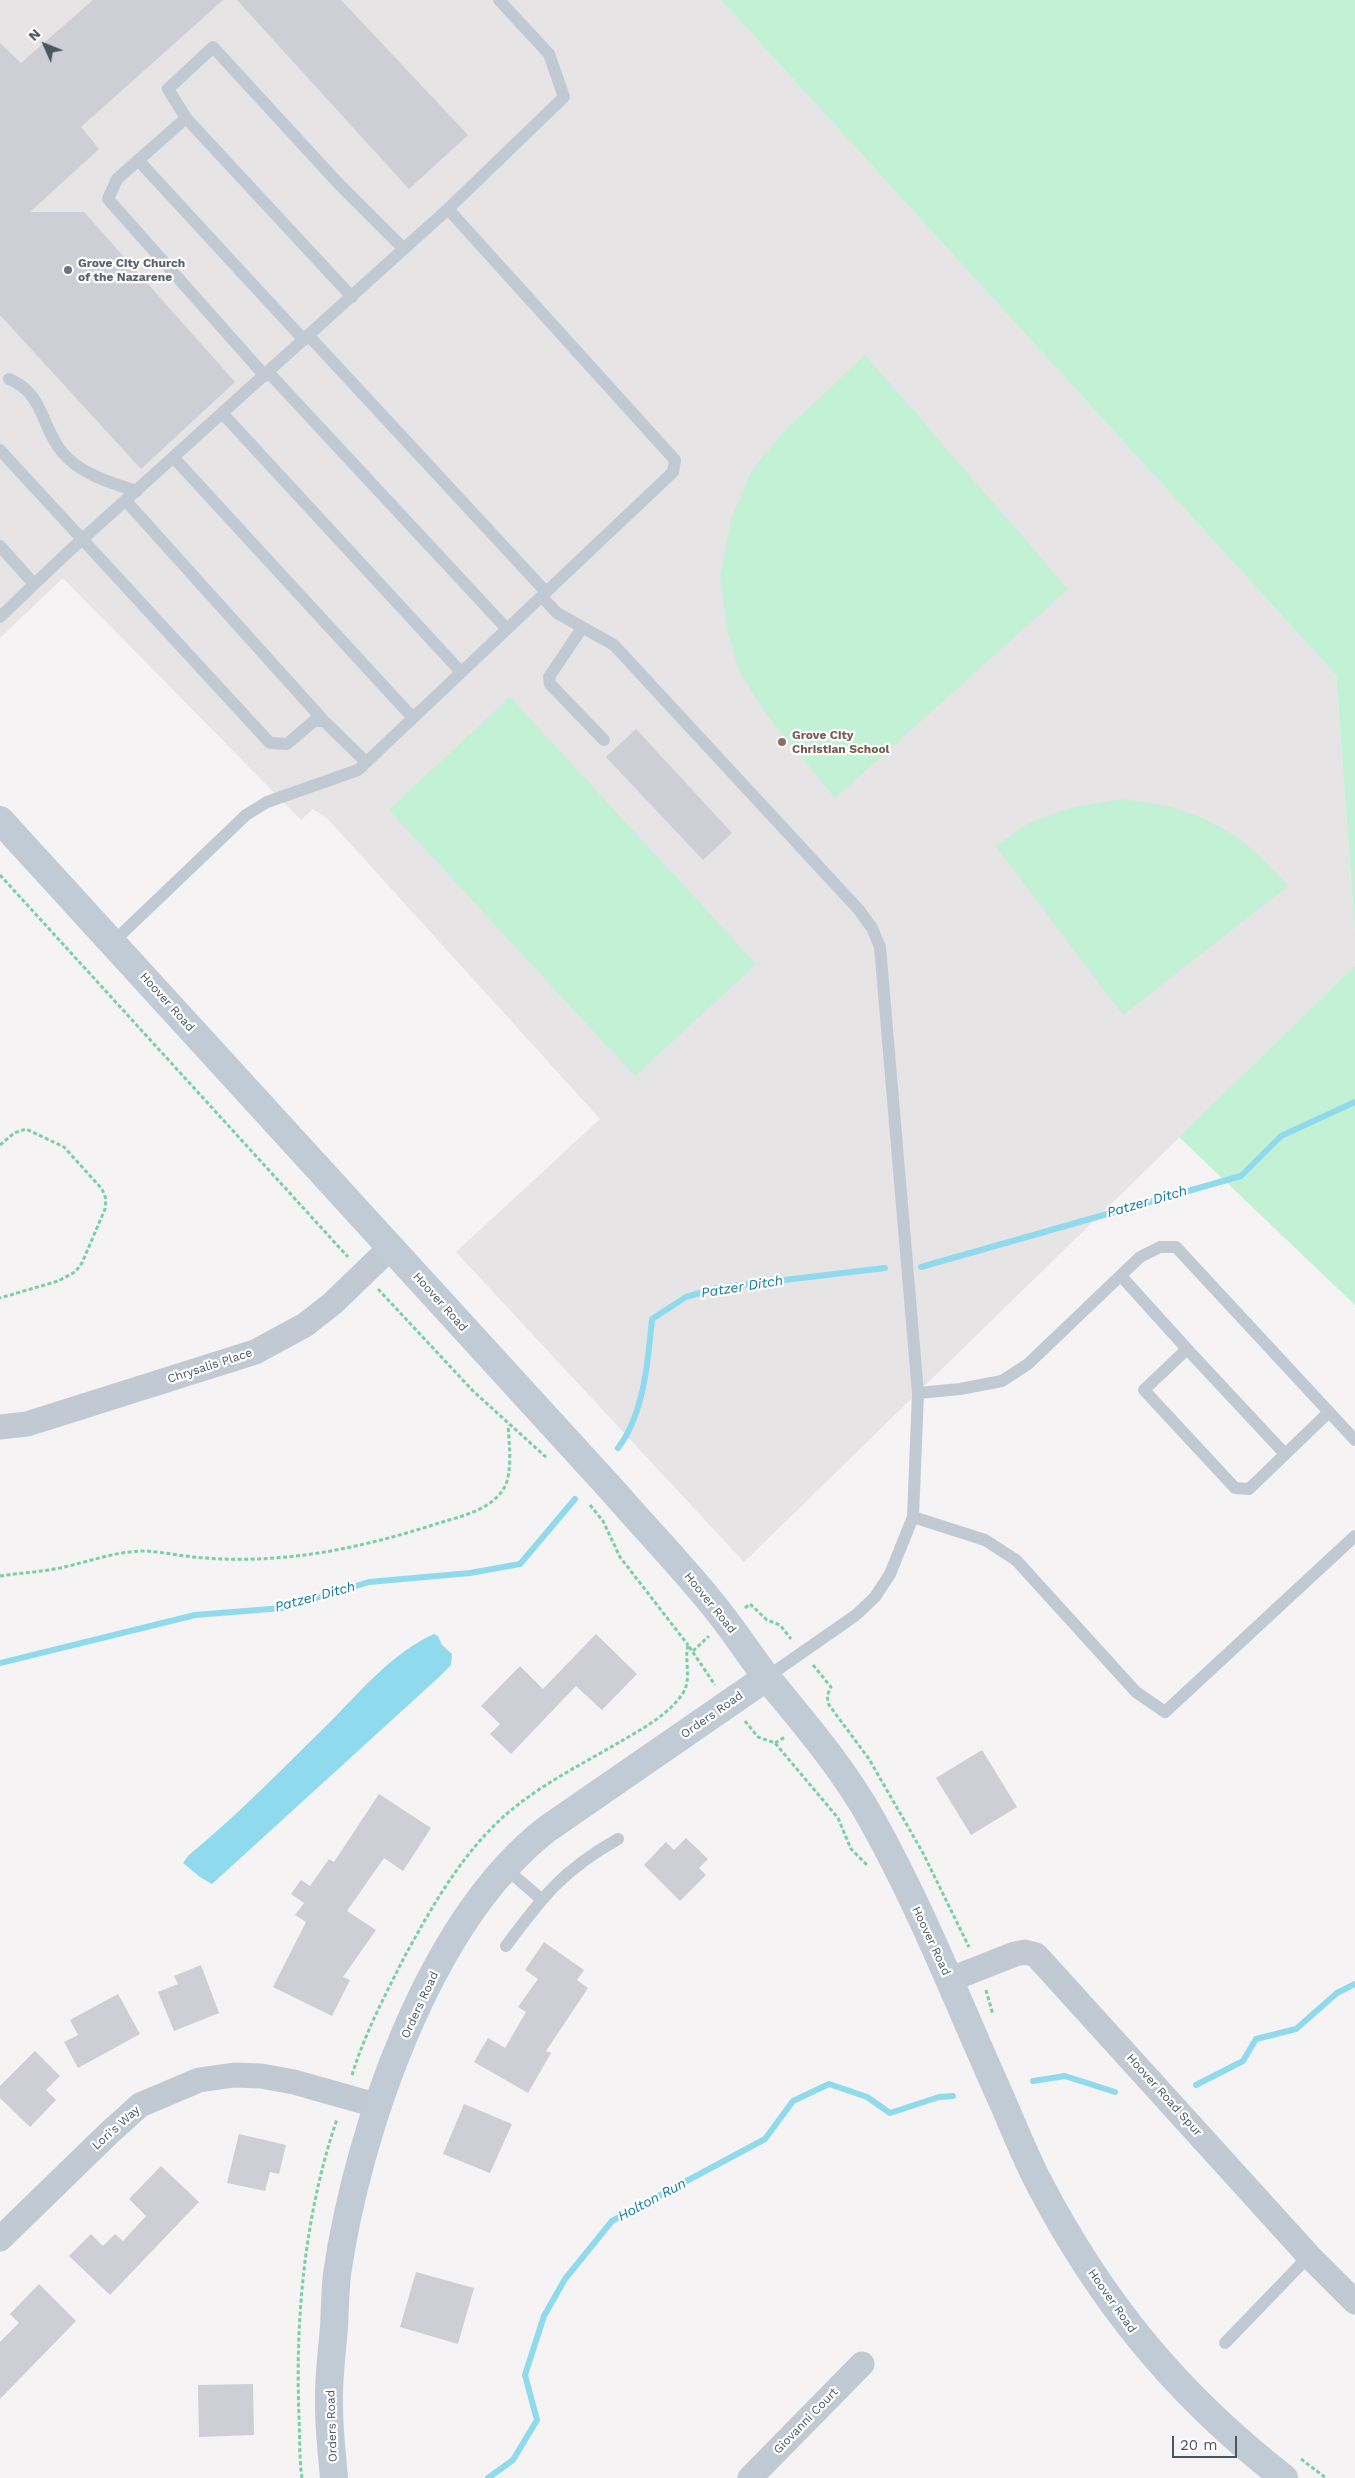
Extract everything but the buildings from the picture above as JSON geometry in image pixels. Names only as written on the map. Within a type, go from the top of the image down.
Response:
[{"type":"main road","name":"Hoover Road","points":[[0,820],[614,1492],[710,1601],[767,1677],[805,1723],[858,1796],[878,1831],[949,1980],[1037,2179],[1065,2231],[1096,2279],[1144,2345],[1181,2387],[1224,2429],[1284,2478]]},
{"type":"main road","name":"Orders Road","points":[[334,2478],[329,2405],[337,2275],[354,2193],[369,2132],[401,2045],[427,1987],[453,1938],[504,1868],[522,1849],[547,1829],[767,1677]]},
{"type":"street","name":"Chrysalis Place","points":[[0,1427],[27,1424],[255,1352],[305,1325],[333,1303],[391,1247]]},
{"type":"street","name":"Hoover Road Spur","points":[[949,1980],[1015,1954],[1025,1952],[1036,1955],[1309,2256],[1355,2302]]},
{"type":"street","name":"Lori's Way","points":[[0,2239],[140,2105],[172,2090],[208,2079],[234,2075],[261,2076],[379,2106]]},
{"type":"street","name":"Giovanni Court","points":[[750,2478],[862,2364]]},
{"type":"lane","points":[[0,617],[82,540],[448,209],[564,96],[549,54],[499,0]]},
{"type":"lane","points":[[352,297],[186,118],[168,89],[213,47],[337,182],[404,249]]},
{"type":"lane","points":[[186,118],[117,179],[108,199],[267,374],[507,629]]},
{"type":"lane","points":[[138,160],[307,338],[544,594],[557,613],[614,645],[859,910],[872,928],[880,947],[918,1393],[913,1517],[890,1574],[875,1597],[856,1615],[803,1654],[767,1677]]},
{"type":"lane","points":[[112,942],[246,815],[267,802],[358,770],[673,472],[675,460],[448,209]]},
{"type":"lane","points":[[10,379],[23,385],[35,400],[62,452],[84,470],[107,482],[137,491]]},
{"type":"lane","points":[[223,414],[461,672]]},
{"type":"lane","points":[[0,450],[270,743],[287,744],[314,721],[324,721]]},
{"type":"lane","points":[[174,458],[413,718]]},
{"type":"lane","points":[[126,501],[324,721],[366,762]]},
{"type":"lane","points":[[0,546],[34,584]]},
{"type":"lane","points":[[582,628],[549,678],[550,684],[604,740]]},
{"type":"lane","points":[[918,1393],[960,1389],[1002,1381],[1028,1364],[1140,1257],[1160,1247],[1176,1247],[1355,1440]]},
{"type":"lane","points":[[1120,1276],[1285,1454]]},
{"type":"lane","points":[[1187,1349],[1144,1390],[1235,1488],[1249,1489],[1328,1413]]},
{"type":"lane","points":[[913,1517],[985,1540],[1016,1560],[1136,1692],[1166,1712],[1355,1536]]},
{"type":"lane","points":[[506,1946],[541,1899],[570,1870],[618,1839]]},
{"type":"lane","points":[[504,1868],[541,1899]]},
{"type":"lane","points":[[1225,2343],[1309,2256]]},
{"type":"path","points":[[0,1145],[14,1133],[26,1129],[64,1147],[102,1188],[106,1199],[105,1210],[82,1264],[75,1272],[58,1281],[0,1298]]},
{"type":"path","points":[[0,1576],[59,1568],[117,1553],[146,1551],[206,1558],[285,1558],[336,1552],[405,1534],[475,1511],[495,1501],[505,1487],[508,1473],[508,1424]]},
{"type":"path","points":[[692,1651],[750,1604],[767,1620],[780,1625],[831,1687],[827,1696],[829,1705],[869,1759],[923,1853],[979,1968],[994,2019]]},
{"type":"path","points":[[302,2478],[298,2398],[299,2328],[310,2224],[336,2123],[355,2066],[387,1991],[438,1895],[473,1850],[515,1807],[646,1726],[666,1710],[684,1692],[687,1682],[686,1654],[688,1644],[706,1676],[758,1737],[775,1743],[838,1818],[851,1849],[869,1868]]},
{"type":"path","points":[[1296,2454],[1326,2478]]},
{"type":"shaded area","name":"Grove City Christian School","points":[[0,0],[721,0],[1336,675],[1355,933],[1355,966],[744,1562],[456,1252],[600,1119],[328,819],[313,809],[301,820],[63,578],[0,638]]},
{"type":"green space","points":[[721,0],[1355,0],[1355,933],[1336,675]]},
{"type":"green space","points":[[865,355],[1068,589],[835,798],[767,715],[739,671],[727,630],[720,576],[731,519],[752,470],[783,433]]},
{"type":"green space","points":[[510,697],[756,964],[635,1076],[389,810]]},
{"type":"green space","points":[[1120,799],[1170,807],[1210,822],[1251,848],[1288,886],[1123,1015],[996,846],[1027,824],[1069,808]]},
{"type":"green space","points":[[1355,966],[1355,1305],[1179,1137]]},
{"type":"water","points":[[434,1634],[438,1636],[442,1645],[452,1654],[451,1665],[438,1678],[212,1884],[183,1863],[189,1855],[261,1790],[378,1673],[405,1651]]},
{"type":"waterway","name":"Patzer Ditch","points":[[921,1267],[1241,1176],[1281,1136],[1355,1102]]},
{"type":"waterway","name":"Patzer Ditch","points":[[618,1448],[627,1434],[639,1403],[649,1352],[652,1319],[686,1297],[717,1288],[885,1268]]},
{"type":"waterway","name":"Patzer Ditch","points":[[0,1663],[195,1615],[283,1608],[369,1582],[470,1573],[520,1564],[575,1499]]},
{"type":"waterway","name":"Holton Run","points":[[1196,2085],[1243,2061],[1256,2039],[1296,2029],[1337,1993],[1355,1984]]},
{"type":"waterway","name":"Holton Run","points":[[1033,2081],[1065,2076],[1115,2092]]},
{"type":"waterway","name":"Holton Run","points":[[488,2478],[513,2460],[537,2420],[525,2375],[544,2316],[565,2279],[612,2221],[765,2139],[793,2101],[829,2084],[867,2097],[890,2113],[939,2097],[953,2096]]},
{"type":"place","name":"Grove City Church of the Nazarene","points":[[68,270]]},
{"type":"place","name":"Grove City Christian School","points":[[782,742]]}]
